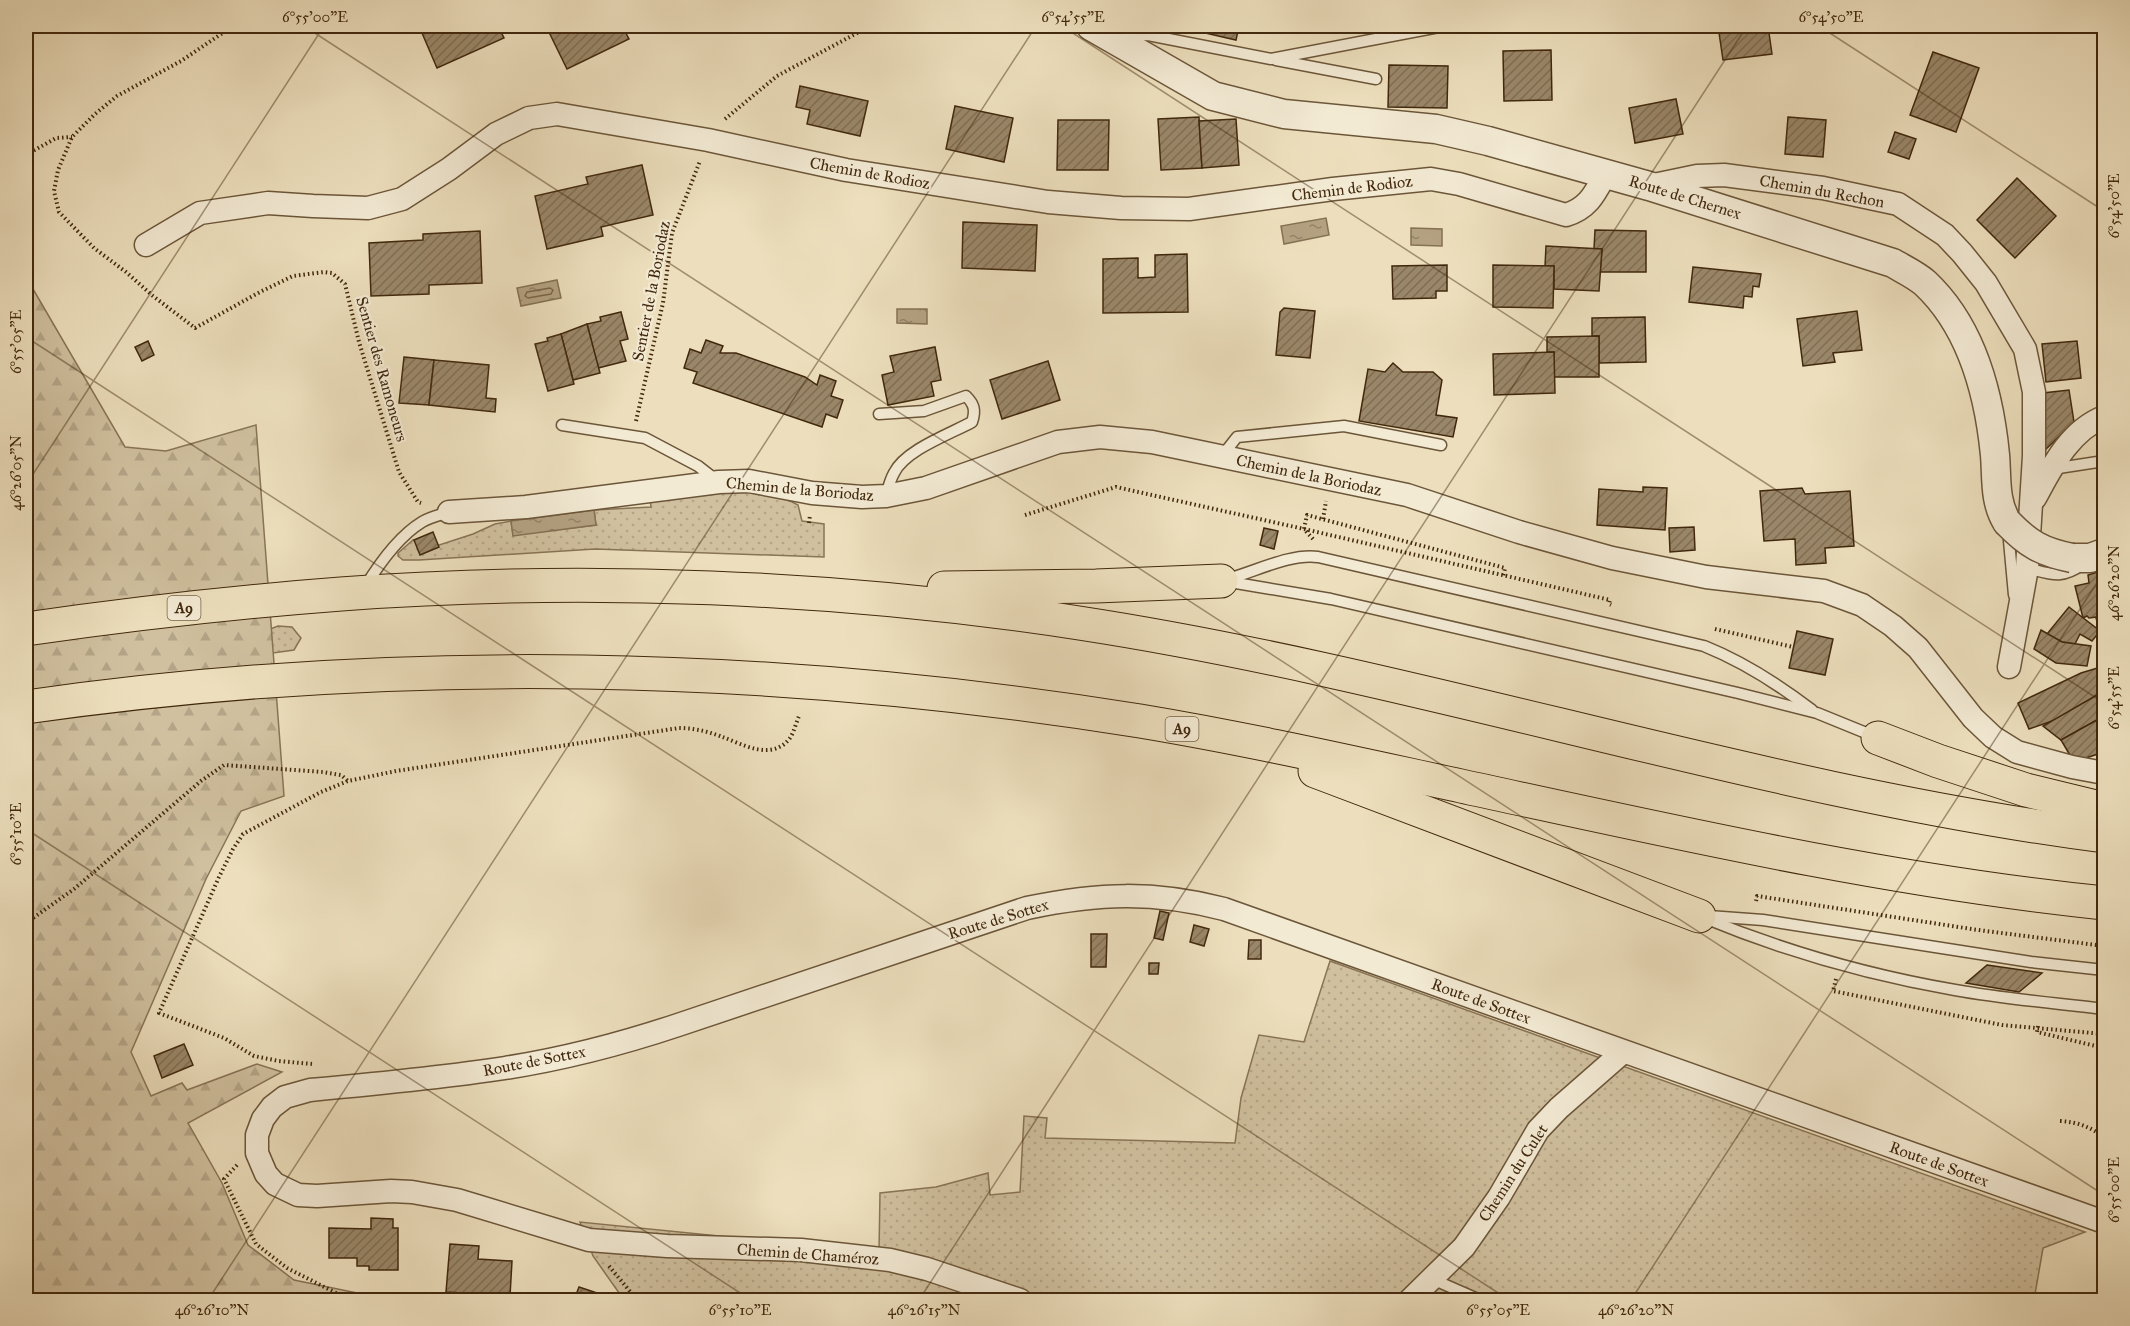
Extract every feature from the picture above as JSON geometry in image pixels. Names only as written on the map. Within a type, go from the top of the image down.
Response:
[{"type":"highway","points":[[764,590],[1096,586],[1221,580]]},
{"type":"highway","name":"A9","points":[[26,628],[185,608],[353,593],[530,587],[635,586],[764,590],[924,603],[1080,623],[1192,643],[1355,677],[1782,778],[1986,819],[2104,836]]},
{"type":"highway","name":"A9","points":[[26,707],[189,687],[408,673],[632,673],[754,678],[981,699],[1143,722],[1223,737],[1761,849],[1919,878],[2042,897],[2104,903]]},
{"type":"highway","points":[[1223,737],[1699,916]]},
{"type":"highway","points":[[1878,738],[2026,790],[2104,809]]},
{"type":"street","name":"Route de Chernex","points":[[1102,31],[1213,96],[1284,114],[1436,129],[1606,173],[1893,263],[1923,282],[1948,309],[1971,348],[1988,406],[1995,455],[1997,497],[2001,512],[2007,522],[2028,542],[2041,550],[2089,556]]},
{"type":"street","name":"Chemin de Rodioz","points":[[146,245],[200,213],[268,203],[368,208],[402,199],[449,169],[496,134],[529,118],[543,114],[573,115],[708,140],[846,170],[1048,202],[1121,208],[1189,209],[1333,189],[1431,179],[1459,184],[1566,215],[1579,211],[1591,200],[1606,173]]},
{"type":"street","name":"Chemin du Rechon","points":[[1648,186],[1696,176],[1724,175],[1823,188],[1898,204],[1944,235],[1986,283],[2025,349],[2034,392],[2032,502],[2027,568],[2009,667]]},
{"type":"street","points":[[2032,502],[2065,446],[2104,417]]},
{"type":"street","name":"Chemin de la Boriodaz","points":[[449,512],[526,507],[719,482],[749,482],[812,493],[862,497],[886,496],[926,488],[1058,442],[1100,437],[1152,442],[1407,495],[1520,532],[1612,558],[1706,577],[1824,591],[1863,605],[1893,626],[1918,648],[1973,718],[1993,737],[2017,752],[2104,773]]},
{"type":"street","name":"Route de Sottex","points":[[256,1144],[259,1127],[267,1113],[279,1101],[295,1094],[310,1090],[506,1068],[628,1042],[1027,908],[1065,900],[1109,895],[1147,896],[1178,899],[1224,909],[2104,1222]]},
{"type":"street","name":"Chemin du Culet","points":[[1410,1300],[1470,1238],[1499,1197],[1538,1130],[1559,1108],[1623,1052]]},
{"type":"street","points":[[256,1144],[266,1174],[275,1184],[298,1195],[317,1196],[392,1191],[429,1194],[590,1240]]},
{"type":"street","name":"Chemin de Chaméroz","points":[[590,1240],[667,1246],[801,1250],[890,1260],[927,1269],[1020,1300]]},
{"type":"lane","points":[[1271,59],[1444,26]]},
{"type":"lane","points":[[1102,31],[1148,35],[1376,79]]},
{"type":"lane","points":[[879,414],[924,411],[966,396],[973,403],[975,413],[972,422],[915,452],[901,462],[894,473],[886,496]]},
{"type":"lane","points":[[562,424],[645,438],[698,466],[719,482]]},
{"type":"lane","points":[[1221,457],[1237,438],[1344,426],[1442,445]]},
{"type":"lane","points":[[2051,469],[2104,461]]},
{"type":"lane","points":[[353,593],[415,527],[424,520],[449,512]]},
{"type":"lane","points":[[2007,522],[2015,602],[2020,605]]},
{"type":"lane","points":[[1221,580],[1300,557],[1312,556],[1329,559],[1704,646],[1763,675],[1817,713]]},
{"type":"lane","points":[[2027,568],[2052,575],[2071,573],[2089,556]]},
{"type":"lane","points":[[1221,580],[1249,587],[1331,599],[1738,693],[1817,713],[1878,738]]},
{"type":"lane","points":[[1699,916],[1753,919],[2031,962],[2104,970]]},
{"type":"lane","points":[[1699,916],[1758,940],[1890,977],[1957,991],[2104,1009]]},
{"type":"lane","points":[[1432,1279],[1480,1300]]},
{"type":"path","name":"Sentier des Ramoneurs","points":[[233,26],[181,61],[117,96],[72,137],[58,170],[54,191],[59,212],[94,248],[195,328],[293,276],[332,273],[345,284],[359,342],[399,472],[418,502]]},
{"type":"path","name":"Sentier de la Boriodaz","points":[[633,435],[663,303],[672,234],[708,140],[736,108],[777,76],[870,26]]},
{"type":"path","points":[[26,155],[56,138],[72,137]]},
{"type":"path","points":[[1025,515],[1116,487],[1610,600],[1609,604],[1621,607]]},
{"type":"path","points":[[1304,529],[1307,515],[1505,568],[1497,598]]},
{"type":"path","points":[[1304,529],[1329,559]]},
{"type":"path","points":[[1713,628],[1793,647]]},
{"type":"path","points":[[321,1064],[279,1061],[254,1056],[224,1038],[159,1013],[219,877],[243,834],[321,792],[348,781],[396,771],[679,728],[705,731],[759,750],[768,750],[780,746],[790,737],[799,716]]},
{"type":"path","points":[[26,923],[75,889],[201,781],[224,765],[322,772],[341,776],[348,781]]},
{"type":"path","points":[[1753,919],[1757,896],[1978,930],[2104,946]]},
{"type":"path","points":[[1840,964],[1833,991],[2002,1024],[2104,1034]]},
{"type":"path","points":[[2042,1002],[2037,1032],[2104,1048]]},
{"type":"path","points":[[2060,1121],[2075,1122],[2090,1127],[2104,1137]]},
{"type":"path","points":[[256,1144],[224,1179],[256,1244],[287,1268],[345,1300]]},
{"type":"path","points":[[590,1240],[637,1300]]},
{"type":"green space","points":[[26,277],[125,447],[166,451],[256,425],[284,796],[241,811],[206,879],[131,1052],[151,1096],[182,1083],[187,1090],[257,1064],[282,1072],[188,1123],[222,1183],[248,1245],[294,1280],[391,1300],[26,1300]]},
{"type":"green space","points":[[705,492],[764,494],[798,505],[802,521],[824,524],[824,557],[595,549],[419,560],[403,560],[398,556],[398,553],[413,540],[424,550],[473,534],[495,524],[511,521],[513,535],[596,525],[594,510],[651,507],[650,499]]},
{"type":"green space","points":[[278,626],[292,627],[301,638],[294,650],[266,654],[265,631]]},
{"type":"green space","points":[[1330,961],[2085,1232],[2043,1248],[2034,1300],[624,1300],[593,1256],[580,1222],[879,1252],[880,1193],[936,1187],[988,1173],[990,1195],[1020,1192],[1024,1116],[1047,1118],[1045,1138],[1235,1143],[1241,1098],[1259,1035],[1304,1042]]},
{"type":"water","points":[[1326,218],[1329,235],[1284,244],[1281,226]]},
{"type":"water","points":[[1411,228],[1442,229],[1442,246],[1411,245]]},
{"type":"water","points":[[557,280],[561,298],[521,306],[517,288]]},
{"type":"water","points":[[897,309],[927,309],[927,324],[897,323]]},
{"type":"water","points":[[594,510],[596,525],[513,536],[511,521]]},
{"type":"building","points":[[419,26],[498,26],[504,38],[437,68]]},
{"type":"building","points":[[546,26],[622,26],[629,39],[567,69]]},
{"type":"building","points":[[1206,26],[1239,26],[1236,40],[1205,33]]},
{"type":"building","points":[[1718,26],[1768,26],[1772,54],[1723,60]]},
{"type":"building","points":[[1551,50],[1552,100],[1504,101],[1503,51]]},
{"type":"building","points":[[1933,52],[1979,68],[1956,132],[1910,115]]},
{"type":"building","points":[[1389,65],[1448,66],[1447,108],[1388,107]]},
{"type":"building","points":[[800,86],[868,101],[860,136],[807,124],[810,110],[796,107]]},
{"type":"building","points":[[1676,99],[1683,134],[1635,143],[1629,108]]},
{"type":"building","points":[[955,106],[1013,118],[1004,162],[946,149]]},
{"type":"building","points":[[1199,117],[1202,168],[1161,170],[1158,119]]},
{"type":"building","points":[[1788,117],[1826,120],[1823,157],[1785,154]]},
{"type":"building","points":[[1236,119],[1239,165],[1202,168],[1199,121]]},
{"type":"building","points":[[1058,120],[1109,120],[1108,170],[1057,170]]},
{"type":"building","points":[[1895,132],[1916,139],[1909,159],[1888,152]]},
{"type":"building","points":[[642,165],[653,215],[601,227],[603,236],[547,249],[535,196],[588,184],[586,177]]},
{"type":"building","points":[[2017,178],[2056,216],[2015,258],[1977,220]]},
{"type":"building","points":[[963,222],[1037,225],[1035,271],[962,268]]},
{"type":"building","points":[[1595,230],[1646,231],[1646,272],[1600,272],[1602,249],[1594,249]]},
{"type":"building","points":[[480,231],[482,283],[429,285],[429,294],[371,296],[369,243],[423,240],[423,234]]},
{"type":"building","points":[[1546,246],[1602,249],[1599,291],[1554,289],[1554,266],[1545,266]]},
{"type":"building","points":[[1187,254],[1188,312],[1103,313],[1103,259],[1138,258],[1138,278],[1155,277],[1155,255]]},
{"type":"building","points":[[1447,265],[1447,291],[1436,291],[1436,298],[1393,299],[1392,266]]},
{"type":"building","points":[[1493,265],[1554,266],[1553,308],[1493,307]]},
{"type":"building","points":[[1693,267],[1761,274],[1759,287],[1753,286],[1752,297],[1744,296],[1743,308],[1689,302]]},
{"type":"building","points":[[1284,308],[1315,311],[1310,358],[1276,355],[1280,312]]},
{"type":"building","points":[[1857,311],[1862,350],[1833,353],[1835,362],[1803,366],[1797,319]]},
{"type":"building","points":[[621,312],[628,339],[620,341],[626,361],[598,368],[587,324],[601,321],[600,317]]},
{"type":"building","points":[[1645,317],[1646,362],[1599,363],[1599,336],[1592,336],[1592,318]]},
{"type":"building","points":[[587,324],[600,373],[573,380],[561,334]]},
{"type":"building","points":[[561,334],[574,384],[548,391],[535,344],[548,341],[547,338]]},
{"type":"building","points":[[1599,336],[1599,377],[1554,377],[1554,352],[1547,352],[1547,337]]},
{"type":"building","points":[[706,340],[723,346],[720,353],[736,353],[805,377],[817,385],[820,375],[836,381],[831,396],[843,400],[837,418],[826,414],[822,427],[693,383],[697,372],[684,368],[690,349],[701,353]]},
{"type":"building","points":[[148,341],[154,355],[142,361],[135,347]]},
{"type":"building","points":[[2077,341],[2081,378],[2046,382],[2042,344]]},
{"type":"building","points":[[935,347],[941,380],[931,382],[934,396],[888,405],[882,375],[894,372],[890,356]]},
{"type":"building","points":[[1554,352],[1555,393],[1494,395],[1493,354]]},
{"type":"building","points":[[404,357],[434,360],[429,405],[399,403]]},
{"type":"building","points":[[434,360],[489,365],[486,398],[496,399],[495,412],[429,405]]},
{"type":"building","points":[[1048,361],[1060,400],[1002,419],[990,380]]},
{"type":"building","points":[[1393,363],[1403,372],[1433,372],[1442,380],[1436,415],[1457,418],[1453,437],[1359,421],[1368,369],[1385,372]]},
{"type":"building","points":[[2069,390],[2074,422],[2041,454],[2043,393]]},
{"type":"building","points":[[1643,487],[1667,488],[1665,530],[1597,525],[1599,489],[1643,492]]},
{"type":"building","points":[[1802,488],[1805,494],[1850,491],[1854,546],[1825,548],[1826,563],[1796,565],[1795,539],[1764,541],[1760,491]]},
{"type":"building","points":[[1694,527],[1695,550],[1670,552],[1669,528]]},
{"type":"building","points":[[1264,528],[1278,531],[1274,549],[1260,545]]},
{"type":"building","points":[[433,532],[439,547],[420,555],[414,540]]},
{"type":"building","points":[[2104,570],[2104,616],[2083,618],[2075,586],[2089,583],[2088,575]]},
{"type":"building","points":[[2069,607],[2100,631],[2092,641],[2080,634],[2075,644],[2062,642],[2047,634]]},
{"type":"building","points":[[2104,616],[2104,643],[2096,618]]},
{"type":"building","points":[[2041,630],[2062,642],[2091,646],[2087,666],[2056,663],[2034,649]]},
{"type":"building","points":[[1797,631],[1833,639],[1825,675],[1789,668]]},
{"type":"building","points":[[2104,666],[2104,691],[2055,720],[2029,729],[2018,703],[2081,673]]},
{"type":"building","points":[[2104,691],[2104,716],[2061,740],[2043,726]]},
{"type":"building","points":[[2104,716],[2104,752],[2074,762],[2061,740]]},
{"type":"building","points":[[1160,911],[1169,913],[1163,940],[1154,938]]},
{"type":"building","points":[[1194,925],[1209,929],[1204,946],[1190,942]]},
{"type":"building","points":[[1091,934],[1107,934],[1106,967],[1091,967]]},
{"type":"building","points":[[1249,940],[1261,940],[1261,959],[1248,959]]},
{"type":"building","points":[[1149,963],[1159,963],[1158,974],[1149,974]]},
{"type":"building","points":[[1987,965],[2042,973],[2019,992],[1966,983]]},
{"type":"building","points":[[184,1044],[193,1065],[162,1078],[154,1056]]},
{"type":"building","points":[[371,1218],[393,1219],[393,1228],[398,1228],[398,1270],[369,1270],[369,1266],[357,1266],[357,1258],[329,1258],[329,1228],[371,1229]]},
{"type":"building","points":[[450,1244],[479,1246],[478,1259],[512,1261],[510,1296],[446,1292]]},
{"type":"building","points":[[579,1287],[606,1296],[604,1300],[574,1300]]}]
